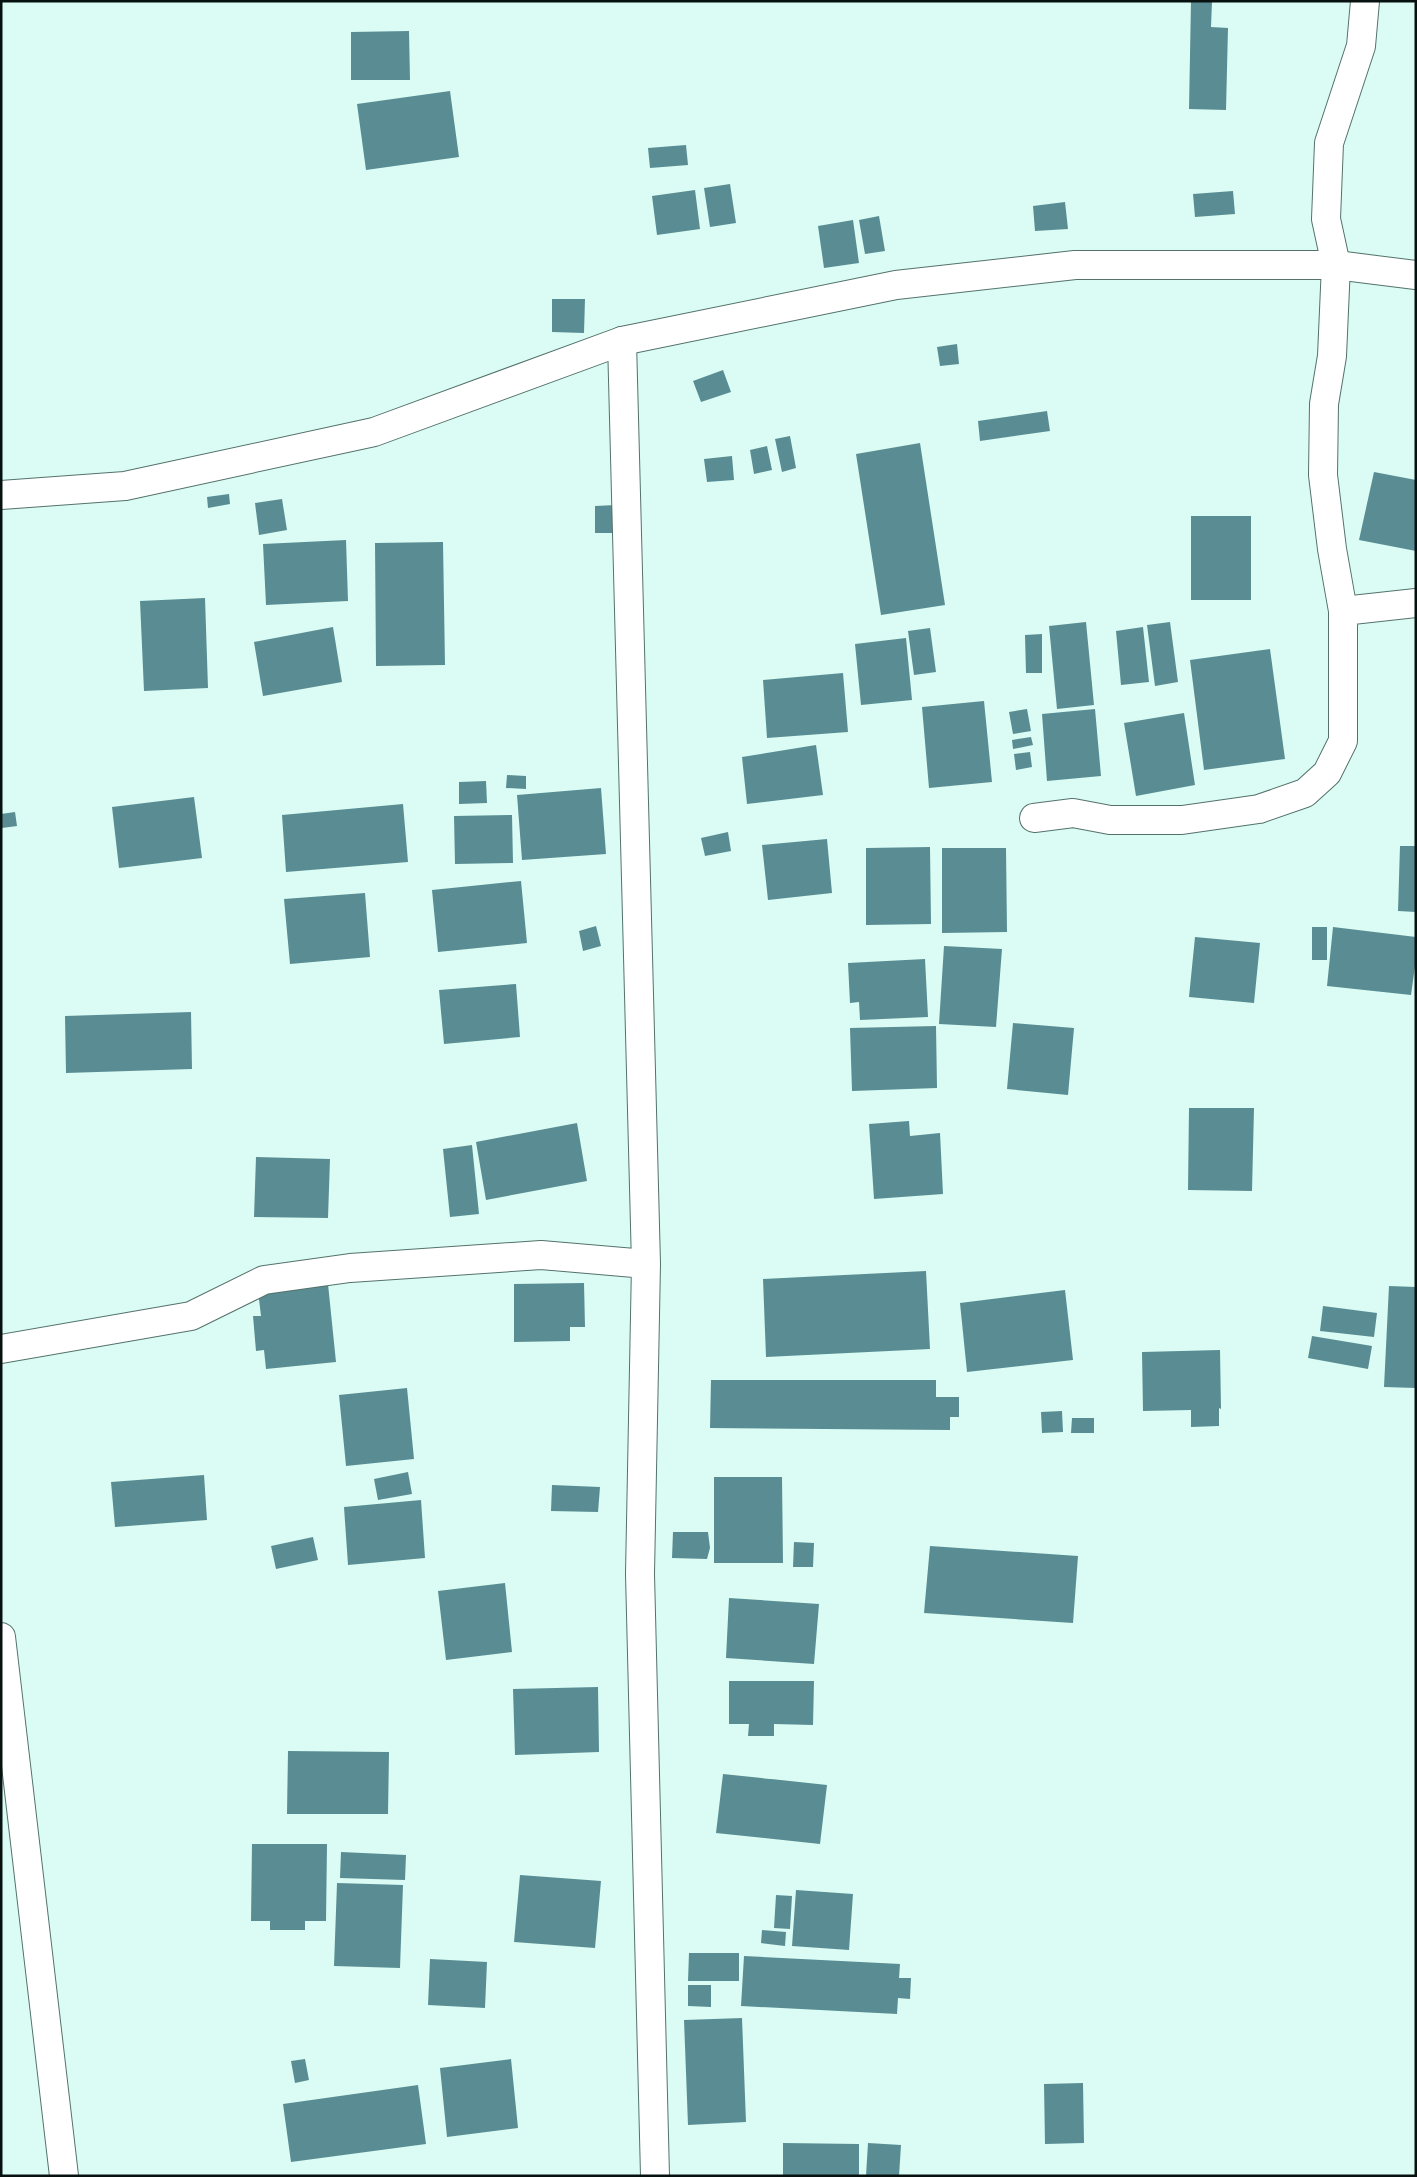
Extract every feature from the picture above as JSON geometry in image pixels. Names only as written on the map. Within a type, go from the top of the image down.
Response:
[{"type":"street","points":[[1034,818],[1073,813],[1110,820],[1182,820],[1259,809],[1305,793],[1327,773],[1343,741],[1343,611],[1332,549],[1323,475],[1324,404],[1332,356],[1336,265],[1326,219],[1329,143],[1361,46],[1366,1]]},
{"type":"street","points":[[1,495],[125,486],[374,432],[622,341],[896,284],[1074,265],[1336,265],[1416,275]]},
{"type":"street","points":[[622,341],[646,1264],[640,1574],[655,2176]]},
{"type":"street","points":[[1343,611],[1416,603]]},
{"type":"street","points":[[1,1350],[191,1316],[264,1280],[350,1268],[540,1255],[646,1264]]},
{"type":"street","points":[[1,1637],[64,2176]]},
{"type":"building","points":[[1191,1],[1212,2],[1211,27],[1228,28],[1226,110],[1189,109]]},
{"type":"building","points":[[409,31],[410,80],[351,80],[351,32]]},
{"type":"building","points":[[450,91],[459,157],[366,170],[357,104]]},
{"type":"building","points":[[686,145],[688,165],[650,168],[648,148]]},
{"type":"building","points":[[730,184],[736,223],[710,227],[704,188]]},
{"type":"building","points":[[695,190],[700,229],[657,235],[652,196]]},
{"type":"building","points":[[1233,191],[1235,214],[1195,217],[1193,194]]},
{"type":"building","points":[[1065,202],[1068,229],[1035,231],[1033,206]]},
{"type":"building","points":[[879,216],[885,251],[865,254],[859,220]]},
{"type":"building","points":[[853,220],[859,263],[824,268],[818,226]]},
{"type":"building","points":[[552,299],[585,299],[584,333],[552,332]]},
{"type":"building","points":[[957,344],[959,364],[940,366],[937,347]]},
{"type":"building","points":[[723,370],[731,392],[701,402],[693,381]]},
{"type":"building","points":[[1047,411],[1050,431],[980,441],[978,421]]},
{"type":"building","points":[[790,436],[796,468],[782,472],[775,439]]},
{"type":"building","points":[[920,443],[945,605],[881,615],[856,454]]},
{"type":"building","points":[[767,446],[772,470],[754,474],[750,450]]},
{"type":"building","points":[[732,456],[734,480],[707,482],[704,459]]},
{"type":"building","points":[[1374,472],[1416,480],[1416,551],[1359,540]]},
{"type":"building","points":[[229,494],[230,504],[208,508],[207,497]]},
{"type":"building","points":[[282,499],[287,530],[259,535],[255,503]]},
{"type":"building","points":[[616,505],[615,533],[595,533],[595,506]]},
{"type":"building","points":[[1191,516],[1251,516],[1251,600],[1191,600]]},
{"type":"building","points":[[346,540],[348,601],[266,605],[263,544]]},
{"type":"building","points":[[443,542],[445,665],[376,666],[375,543]]},
{"type":"building","points":[[205,598],[208,688],[144,691],[140,601]]},
{"type":"building","points":[[1086,622],[1094,705],[1057,709],[1049,626]]},
{"type":"building","points":[[1170,622],[1178,682],[1155,686],[1147,625]]},
{"type":"building","points":[[333,627],[342,682],[263,696],[254,642]]},
{"type":"building","points":[[1143,627],[1149,682],[1121,685],[1116,631]]},
{"type":"building","points":[[930,628],[936,672],[914,675],[908,631]]},
{"type":"building","points":[[1042,634],[1042,673],[1026,673],[1025,635]]},
{"type":"building","points":[[906,638],[912,700],[861,705],[855,644]]},
{"type":"building","points":[[1270,649],[1285,759],[1204,770],[1190,660]]},
{"type":"building","points":[[843,673],[848,732],[767,738],[763,680]]},
{"type":"building","points":[[984,701],[992,782],[929,788],[922,707]]},
{"type":"building","points":[[1027,709],[1031,731],[1013,734],[1009,712]]},
{"type":"building","points":[[1095,709],[1101,776],[1047,781],[1042,714]]},
{"type":"building","points":[[1184,713],[1195,785],[1136,796],[1124,723]]},
{"type":"building","points":[[1031,737],[1033,745],[1013,749],[1012,740]]},
{"type":"building","points":[[816,745],[823,795],[747,804],[742,757]]},
{"type":"building","points":[[1030,752],[1032,767],[1016,770],[1014,754]]},
{"type":"building","points":[[507,775],[526,776],[526,789],[506,788]]},
{"type":"building","points":[[486,781],[487,803],[459,804],[459,782]]},
{"type":"building","points":[[601,788],[606,854],[522,860],[517,795]]},
{"type":"building","points":[[194,797],[202,858],[119,868],[112,807]]},
{"type":"building","points":[[403,804],[408,862],[286,872],[282,815]]},
{"type":"building","points":[[15,812],[17,826],[2,828],[1,814]]},
{"type":"building","points":[[512,815],[513,863],[455,864],[454,816]]},
{"type":"building","points":[[728,832],[731,851],[705,856],[701,838]]},
{"type":"building","points":[[827,839],[832,893],[768,900],[762,845]]},
{"type":"building","points":[[1400,846],[1416,846],[1416,912],[1398,911]]},
{"type":"building","points":[[930,847],[931,924],[866,925],[866,848]]},
{"type":"building","points":[[942,848],[1006,848],[1007,932],[942,933]]},
{"type":"building","points":[[521,881],[527,943],[438,952],[432,890]]},
{"type":"building","points":[[365,893],[370,957],[290,964],[284,899]]},
{"type":"building","points":[[596,926],[601,946],[583,951],[579,931]]},
{"type":"building","points":[[1312,927],[1327,927],[1327,960],[1312,960]]},
{"type":"building","points":[[1333,927],[1416,937],[1416,959],[1411,995],[1327,986]]},
{"type":"building","points":[[1195,937],[1260,943],[1254,1003],[1189,997]]},
{"type":"building","points":[[944,946],[1002,949],[996,1027],[939,1024]]},
{"type":"building","points":[[925,959],[928,1017],[860,1020],[859,1002],[850,1003],[848,963]]},
{"type":"building","points":[[516,984],[520,1037],[444,1044],[439,990]]},
{"type":"building","points":[[191,1012],[192,1069],[66,1073],[65,1016]]},
{"type":"building","points":[[1013,1023],[1074,1028],[1068,1095],[1007,1089]]},
{"type":"building","points":[[936,1026],[937,1088],[852,1091],[850,1028]]},
{"type":"building","points":[[1189,1108],[1254,1108],[1252,1191],[1188,1190]]},
{"type":"building","points":[[909,1121],[910,1136],[940,1133],[943,1194],[874,1199],[869,1124]]},
{"type":"building","points":[[577,1123],[587,1181],[486,1200],[476,1142]]},
{"type":"building","points":[[472,1145],[479,1214],[450,1217],[443,1149]]},
{"type":"building","points":[[256,1157],[330,1159],[328,1218],[254,1217]]},
{"type":"building","points":[[926,1271],[930,1349],[766,1357],[763,1279]]},
{"type":"building","points":[[584,1283],[585,1327],[570,1327],[570,1341],[514,1342],[514,1284]]},
{"type":"building","points":[[328,1284],[336,1362],[266,1369],[264,1350],[256,1351],[253,1316],[261,1316],[258,1291]]},
{"type":"building","points":[[1389,1286],[1416,1287],[1416,1388],[1384,1387]]},
{"type":"building","points":[[1065,1290],[1073,1360],[967,1372],[960,1303]]},
{"type":"building","points":[[1323,1306],[1377,1313],[1374,1337],[1320,1331]]},
{"type":"building","points":[[1312,1336],[1372,1346],[1368,1369],[1308,1358]]},
{"type":"building","points":[[1220,1350],[1221,1409],[1219,1408],[1219,1426],[1191,1427],[1191,1410],[1143,1411],[1142,1352]]},
{"type":"building","points":[[711,1380],[936,1380],[936,1397],[959,1397],[959,1417],[950,1417],[950,1430],[710,1428]]},
{"type":"building","points":[[407,1388],[414,1459],[346,1466],[339,1395]]},
{"type":"building","points":[[1062,1411],[1063,1432],[1042,1433],[1041,1412]]},
{"type":"building","points":[[1072,1418],[1094,1418],[1094,1433],[1071,1433]]},
{"type":"building","points":[[408,1472],[412,1494],[378,1500],[374,1479]]},
{"type":"building","points":[[204,1475],[207,1520],[115,1527],[111,1482]]},
{"type":"building","points":[[714,1477],[782,1477],[783,1563],[714,1563]]},
{"type":"building","points":[[552,1485],[600,1487],[598,1512],[551,1511]]},
{"type":"building","points":[[421,1500],[425,1558],[348,1565],[344,1507]]},
{"type":"building","points":[[673,1532],[708,1532],[710,1548],[707,1559],[672,1558]]},
{"type":"building","points":[[313,1537],[318,1560],[276,1569],[271,1546]]},
{"type":"building","points":[[794,1542],[814,1543],[813,1567],[793,1567]]},
{"type":"building","points":[[930,1546],[1078,1556],[1073,1623],[924,1613]]},
{"type":"building","points":[[505,1583],[512,1652],[446,1660],[438,1591]]},
{"type":"building","points":[[729,1598],[819,1604],[814,1664],[726,1658]]},
{"type":"building","points":[[729,1681],[814,1681],[813,1725],[774,1724],[774,1736],[748,1736],[749,1724],[729,1724]]},
{"type":"building","points":[[598,1687],[599,1752],[515,1755],[513,1689]]},
{"type":"building","points":[[288,1751],[389,1752],[388,1814],[287,1814]]},
{"type":"building","points":[[723,1774],[827,1785],[820,1844],[716,1833]]},
{"type":"building","points":[[252,1844],[327,1844],[326,1921],[305,1921],[305,1930],[270,1930],[270,1921],[251,1921]]},
{"type":"building","points":[[341,1852],[406,1855],[405,1880],[340,1878]]},
{"type":"building","points":[[520,1875],[601,1881],[595,1948],[514,1942]]},
{"type":"building","points":[[337,1883],[403,1885],[400,1968],[334,1966]]},
{"type":"building","points":[[796,1890],[853,1894],[849,1950],[792,1946]]},
{"type":"building","points":[[776,1895],[792,1896],[790,1929],[774,1928]]},
{"type":"building","points":[[762,1930],[786,1932],[785,1946],[761,1943]]},
{"type":"building","points":[[689,1953],[739,1953],[739,1981],[688,1981]]},
{"type":"building","points":[[744,1956],[900,1964],[899,1978],[911,1978],[910,1999],[898,1998],[897,2014],[741,2006]]},
{"type":"building","points":[[430,1959],[487,1962],[485,2008],[428,2005]]},
{"type":"building","points":[[688,1985],[711,1985],[711,2007],[688,2006]]},
{"type":"building","points":[[742,2018],[746,2122],[688,2125],[684,2020]]},
{"type":"building","points":[[305,2059],[309,2080],[295,2083],[291,2061]]},
{"type":"building","points":[[511,2059],[518,2128],[447,2137],[440,2068]]},
{"type":"building","points":[[1083,2083],[1084,2143],[1045,2144],[1044,2084]]},
{"type":"building","points":[[418,2085],[426,2144],[291,2162],[283,2104]]},
{"type":"building","points":[[783,2143],[859,2144],[859,2176],[783,2176]]},
{"type":"building","points":[[868,2143],[901,2145],[899,2176],[866,2176]]}]
